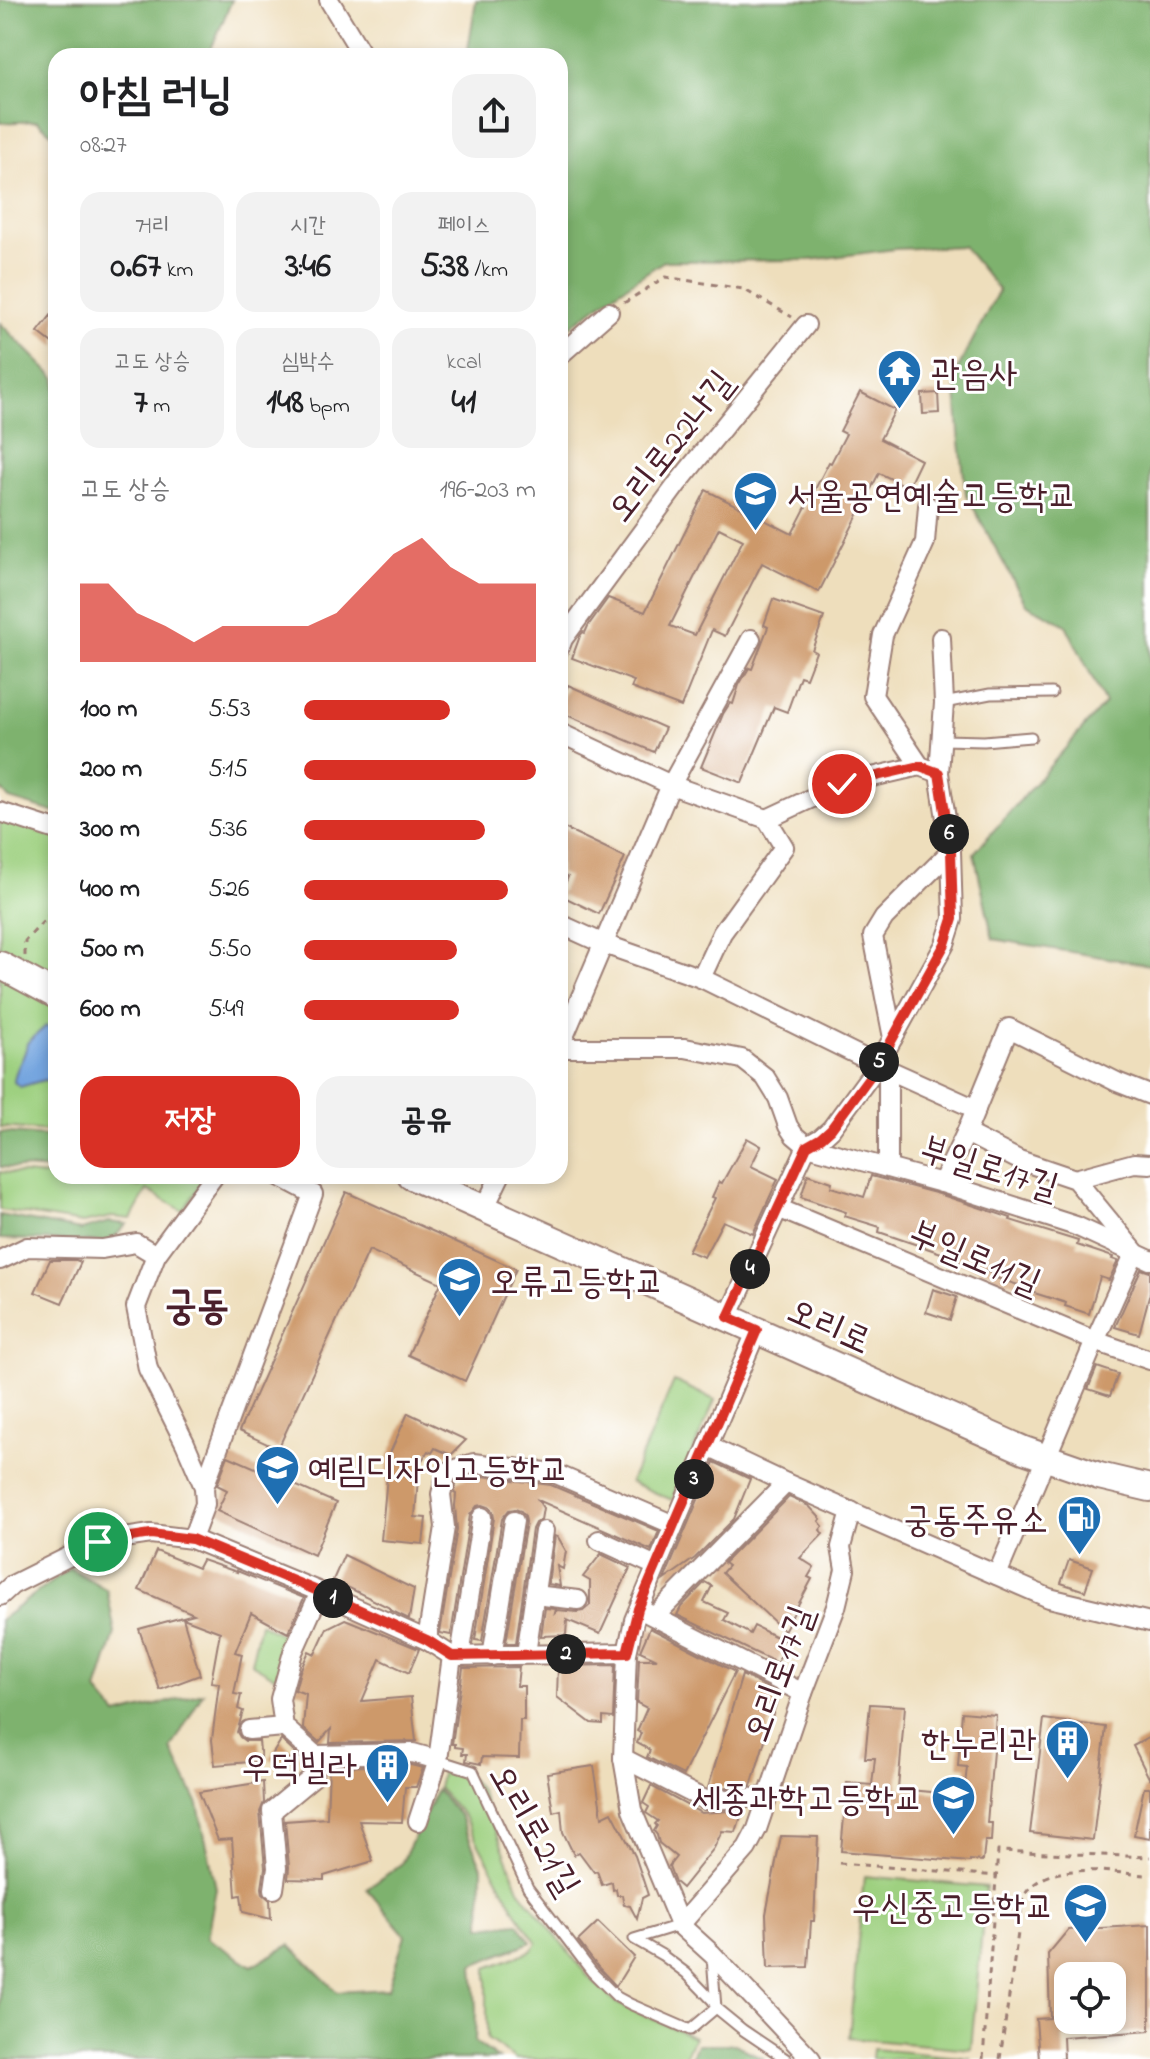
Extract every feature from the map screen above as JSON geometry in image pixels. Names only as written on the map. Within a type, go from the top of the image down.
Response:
[{"type":"main road","points":[[0,965],[48,991]]},
{"type":"main road","name":"오리로","points":[[429,1184],[1024,1450],[1099,1476],[1150,1488]]},
{"type":"street","points":[[329,0],[358,48]]},
{"type":"street","points":[[568,348],[609,312]]},
{"type":"street","name":"오리로22나길","points":[[568,632],[678,483],[806,325]]},
{"type":"street","points":[[920,766],[873,696],[883,635],[925,542],[928,506]]},
{"type":"street","points":[[728,1317],[807,1146],[831,1129],[883,1067],[893,1038],[945,944],[953,919],[951,851],[939,773],[944,703],[941,638]]},
{"type":"street","points":[[568,1028],[671,785],[751,639]]},
{"type":"street","points":[[568,737],[671,785],[767,819],[784,847],[722,933],[701,978]]},
{"type":"street","points":[[767,819],[842,784],[920,766],[939,773]]},
{"type":"street","points":[[0,812],[48,827]]},
{"type":"street","points":[[893,1038],[873,936],[884,918],[951,851]]},
{"type":"street","points":[[568,928],[604,944],[701,978],[976,1109]]},
{"type":"street","points":[[942,1183],[1009,1028],[1117,1082],[1150,1095]]},
{"type":"street","points":[[568,1047],[685,1048],[742,1059],[765,1077],[778,1098],[788,1126],[807,1146]]},
{"type":"street","points":[[883,1067],[888,1168]]},
{"type":"street","points":[[966,1133],[1019,1160],[1075,1179],[1143,1256],[1095,1341],[997,1575]]},
{"type":"street","name":"부일로17길","points":[[807,1146],[942,1183],[1076,1226],[1143,1256]]},
{"type":"street","points":[[1075,1179],[1134,1163],[1150,1164]]},
{"type":"street","points":[[192,1539],[205,1504],[204,1487],[148,1369],[136,1307],[156,1255],[208,1184]]},
{"type":"street","points":[[204,1487],[313,1194],[294,1184]]},
{"type":"street","points":[[484,1209],[496,1184]]},
{"type":"street","name":"부일로11길","points":[[778,1208],[1095,1341],[1150,1360]]},
{"type":"street","points":[[0,1260],[27,1247],[102,1249],[136,1243],[156,1255]]},
{"type":"street","points":[[757,1330],[656,1566],[646,1613],[627,1653],[623,1758],[632,1810],[680,1925],[712,1954],[811,2059]]},
{"type":"street","points":[[708,1446],[1049,1598],[1150,1622]]},
{"type":"street","points":[[427,1640],[445,1527],[441,1494],[447,1472],[474,1463],[554,1473],[674,1525]]},
{"type":"street","points":[[646,1613],[786,1483]]},
{"type":"street","name":"오리로17길","points":[[680,1925],[747,1848],[757,1829],[836,1607],[845,1570],[841,1547],[851,1511]]},
{"type":"street","points":[[418,1821],[438,1760],[482,1517]]},
{"type":"street","points":[[492,1656],[514,1521]]},
{"type":"street","points":[[526,1654],[544,1531]]},
{"type":"street","points":[[0,1596],[12,1585],[98,1542],[151,1534],[192,1539],[320,1592],[456,1656],[627,1653]]},
{"type":"street","points":[[599,1540],[656,1566]]},
{"type":"street","points":[[473,1576],[505,1576],[578,1600]]},
{"type":"street","points":[[320,1592],[293,1652],[280,1699],[284,1727],[315,1755],[413,1753],[438,1760]]},
{"type":"street","points":[[646,1613],[803,1693]]},
{"type":"street","points":[[249,1730],[284,1727]]},
{"type":"street","points":[[274,1889],[277,1868],[272,1811],[313,1777],[315,1755]]},
{"type":"street","points":[[623,1758],[705,1800],[768,1797]]},
{"type":"lane","points":[[944,703],[990,694],[1052,693]]},
{"type":"lane","points":[[943,740],[1031,737]]},
{"type":"lane","name":"오리로21길","points":[[438,1760],[473,1771],[528,1888],[592,1972],[617,1997],[690,2030],[716,2008]]},
{"type":"lane","points":[[680,1925],[634,1939],[686,1973],[716,2008],[786,2059]]},
{"type":"lane","points":[[712,1954],[716,2008]]},
{"type":"path","points":[[609,312],[665,277],[743,289],[806,325]]},
{"type":"path","points":[[26,979],[25,941],[48,917]]},
{"type":"path","points":[[983,2059],[998,1851],[1150,1857]]},
{"type":"path","points":[[839,1863],[998,1876]]},
{"type":"path","points":[[1000,2059],[1023,1898],[1027,1890],[1049,1875],[1069,1870],[1150,1877]]},
{"type":"green space","points":[[0,0],[232,0],[211,48],[48,48],[48,130],[37,121],[0,123]]},
{"type":"green space","points":[[476,0],[1150,0],[1150,965],[993,939],[974,853],[1105,703],[1066,625],[1026,604],[966,494],[955,374],[999,290],[963,246],[895,249],[810,260],[664,261],[568,328],[568,48],[468,48]]},
{"type":"green space","points":[[0,323],[48,371],[48,811],[9,799],[0,788]]},
{"type":"green space","points":[[0,816],[48,832],[48,1131],[0,1127]]},
{"type":"green space","points":[[0,1132],[48,1137],[48,1170],[0,1167]]},
{"type":"green space","points":[[0,1172],[48,1176],[48,1184],[105,1187],[127,1184],[141,1187],[136,1184],[201,1184],[183,1211],[147,1190],[131,1219],[112,1217],[83,1223],[0,1210]]},
{"type":"green space","points":[[0,1215],[81,1230],[109,1222],[127,1224],[110,1242],[0,1239]]},
{"type":"green space","points":[[674,1381],[715,1400],[672,1500],[630,1482]]},
{"type":"green space","points":[[70,1568],[107,1590],[115,1633],[97,1691],[117,1715],[203,1693],[171,1749],[198,1804],[216,1888],[207,1938],[252,1966],[290,1945],[337,1992],[388,1989],[405,1935],[367,1889],[401,1864],[437,1790],[460,1816],[482,1867],[481,1927],[518,1923],[531,1942],[473,1965],[475,2042],[499,2059],[0,2059],[0,1620]]},
{"type":"green space","points":[[260,1623],[287,1638],[279,1679],[251,1663]]},
{"type":"green space","points":[[443,1765],[467,1774],[480,1790],[519,1889],[587,1975],[616,2003],[694,2037],[684,2059],[516,2059],[487,2039],[487,1968],[531,1951],[537,1943],[517,1914],[463,1815],[438,1788]]},
{"type":"green space","points":[[864,1876],[986,1887],[971,2049],[849,2038]]},
{"type":"green space","points":[[697,2044],[735,2044],[764,2059],[691,2059]]},
{"type":"green space","points":[[873,2049],[971,2058],[872,2059]]},
{"type":"water","points":[[48,1027],[48,1081],[20,1087],[14,1082],[27,1043]]},
{"type":"building","points":[[48,319],[48,340],[38,332]]},
{"type":"building","points":[[860,392],[895,410],[880,439],[921,460],[908,487],[879,473],[819,592],[762,563],[725,636],[712,630],[681,707],[631,688],[634,681],[572,658],[580,636],[608,598],[645,612],[706,490],[792,534],[846,434],[840,431]],"holes":[[[719,528],[743,540],[695,635],[670,626]]]},
{"type":"building","points":[[938,393],[939,413],[923,414],[922,394]]},
{"type":"building","points":[[773,599],[824,617],[806,678],[800,676],[787,712],[774,707],[742,783],[701,767],[723,714],[730,703],[733,704],[749,668],[752,669],[768,627],[764,625]]},
{"type":"building","points":[[568,685],[665,728],[654,752],[568,715]]},
{"type":"building","points":[[568,830],[625,857],[599,914],[568,899]]},
{"type":"building","points":[[747,1138],[761,1146],[751,1166],[778,1179],[753,1234],[723,1221],[704,1257],[688,1251],[715,1198],[712,1197],[719,1182],[722,1183]]},
{"type":"building","points":[[808,1174],[832,1182],[831,1187],[864,1197],[871,1176],[939,1194],[1078,1241],[1077,1245],[1118,1261],[1109,1280],[1100,1277],[1089,1314],[955,1261],[956,1258],[879,1232],[880,1227],[844,1216],[846,1212],[801,1197]]},
{"type":"building","name":"오류고등학교","points":[[346,1192],[516,1269],[465,1381],[408,1355],[441,1283],[369,1250],[278,1449],[239,1431]]},
{"type":"building","points":[[50,1260],[81,1262],[62,1303],[35,1292]]},
{"type":"building","points":[[1141,1269],[1150,1272],[1150,1293],[1139,1334],[1115,1327]]},
{"type":"building","points":[[933,1289],[957,1297],[950,1320],[926,1312]]},
{"type":"building","points":[[1097,1367],[1118,1374],[1110,1396],[1088,1389]]},
{"type":"building","points":[[408,1413],[466,1440],[451,1455],[435,1448],[432,1453],[428,1451],[419,1465],[415,1517],[426,1518],[423,1544],[381,1540],[389,1455]]},
{"type":"building","name":"예림디자인고등학교","points":[[228,1456],[336,1503],[314,1555],[217,1511],[227,1490],[217,1485]]},
{"type":"building","points":[[714,1462],[750,1479],[734,1519],[695,1558],[664,1580]]},
{"type":"building","points":[[475,1475],[551,1485],[659,1531],[651,1550],[538,1500],[543,1508],[541,1520],[532,1529],[516,1643],[506,1643],[526,1522],[521,1511],[509,1510],[502,1519],[482,1641],[475,1640],[494,1518],[489,1507],[477,1506],[470,1515],[451,1635],[440,1633],[457,1529],[454,1493],[457,1481]]},
{"type":"building","points":[[789,1497],[809,1506],[821,1519],[819,1521],[823,1526],[820,1530],[823,1534],[800,1558],[814,1567],[808,1577],[812,1579],[784,1631],[722,1573],[728,1566],[724,1563]]},
{"type":"building","points":[[555,1536],[566,1551],[563,1569],[557,1566],[560,1586],[548,1584]]},
{"type":"building","points":[[156,1551],[198,1568],[202,1560],[237,1571],[304,1598],[288,1633],[251,1613],[235,1652],[242,1654],[234,1694],[241,1695],[238,1709],[243,1711],[237,1732],[245,1741],[259,1741],[261,1761],[215,1765],[212,1740],[219,1683],[211,1682],[220,1632],[183,1618],[200,1675],[160,1690],[139,1629],[194,1614],[139,1590]]},
{"type":"building","points":[[601,1554],[630,1568],[600,1634],[567,1620],[566,1635],[541,1636],[545,1608],[556,1609],[555,1613],[558,1610],[577,1612],[590,1605],[590,1581],[583,1577]]},
{"type":"building","points":[[344,1555],[414,1589],[409,1619],[333,1580]]},
{"type":"building","points":[[1069,1560],[1093,1568],[1085,1591],[1061,1583]]},
{"type":"building","points":[[705,1582],[712,1586],[704,1602],[728,1613],[724,1620],[750,1634],[754,1626],[787,1642],[777,1663],[677,1615]]},
{"type":"building","points":[[345,1619],[419,1649],[409,1673],[380,1659],[362,1701],[411,1697],[416,1741],[330,1743],[331,1729],[319,1742],[303,1728],[306,1694],[295,1690],[300,1671],[309,1651],[315,1654],[327,1628]]},
{"type":"building","points":[[650,1628],[735,1672],[683,1775],[647,1757],[650,1750],[637,1743],[641,1733],[637,1731],[647,1708],[637,1703],[639,1659],[657,1659],[640,1651]]},
{"type":"building","points":[[615,1665],[613,1718],[603,1717],[603,1724],[591,1723],[557,1697],[558,1666]]},
{"type":"building","points":[[519,1667],[517,1686],[524,1686],[524,1720],[520,1720],[519,1758],[482,1757],[481,1764],[466,1761],[467,1754],[462,1754],[463,1748],[452,1744],[463,1668]]},
{"type":"building","points":[[742,1675],[779,1694],[751,1786],[708,1788]]},
{"type":"building","points":[[870,1704],[905,1706],[898,1789],[964,1795],[967,1767],[958,1766],[962,1712],[996,1715],[987,1823],[992,1823],[991,1841],[985,1841],[983,1861],[841,1851],[847,1783],[872,1785],[875,1758],[865,1758]]},
{"type":"building","name":"한누리관","points":[[1044,1719],[1106,1727],[1093,1840],[1030,1833]]},
{"type":"building","points":[[1150,1737],[1150,1780],[1133,1746]]},
{"type":"building","points":[[281,1740],[300,1758],[269,1760]]},
{"type":"building","points":[[411,1765],[423,1768],[416,1787],[405,1787],[402,1822],[359,1821],[373,1861],[324,1876],[324,1880],[288,1879],[285,1821],[327,1818],[329,1767]]},
{"type":"building","points":[[594,1766],[602,1817],[612,1812],[635,1856],[648,1895],[642,1898],[637,1919],[630,1906],[624,1905],[622,1895],[617,1895],[616,1889],[613,1890],[612,1882],[602,1885],[597,1871],[594,1872],[579,1852],[574,1855],[563,1832],[561,1810],[553,1812],[547,1773]]},
{"type":"building","points":[[263,1782],[264,1802],[260,1812],[265,1868],[262,1888],[263,1894],[270,1900],[271,1919],[243,1912],[241,1895],[236,1896],[232,1839],[218,1840],[199,1792]]},
{"type":"building","points":[[651,1786],[701,1813],[743,1810],[736,1832],[722,1831],[714,1848],[682,1888],[675,1882],[669,1866],[676,1857],[659,1843],[654,1831],[658,1821],[646,1813],[649,1807],[643,1803]]},
{"type":"building","points":[[1144,1788],[1150,1788],[1150,1838],[1134,1835]]},
{"type":"building","points":[[781,1836],[818,1837],[814,1921],[811,1921],[808,1967],[768,1968],[766,1914]]},
{"type":"building","points":[[598,1922],[634,1957],[616,1986],[578,1941]]},
{"type":"building","points":[[1150,1925],[1150,2031],[1126,2033],[1126,1962],[1054,1962],[1054,2034],[1106,2034],[1063,2037],[1064,2059],[1039,2059],[1036,2019],[1050,2018],[1048,1954],[1068,1930]]},
{"type":"place","name":"관음사","points":[[900,410]]},
{"type":"place","name":"서울공연예술고등학교","points":[[756,533]]},
{"type":"place","name":"오류고등학교","points":[[459,1319]]},
{"type":"place","name":"예림디자인고등학교","points":[[277,1507]]},
{"type":"place","name":"궁동주유소","points":[[1079,1557]]},
{"type":"place","name":"한누리관","points":[[1068,1780]]},
{"type":"place","name":"우덕빌라","points":[[388,1804]]},
{"type":"place","name":"세종과학고등학교","points":[[954,1836]]},
{"type":"place","name":"우신중고등학교","points":[[1085,1944]]},
{"type":"district","name":"궁동","points":[[197,1304]]},
{"type":"route","points":[[98,1542],[151,1534],[192,1539],[427,1640],[452,1656],[627,1653],[638,1609],[757,1330],[728,1317],[807,1146],[831,1129],[878,1065],[945,944],[953,919],[951,851],[939,773],[920,766],[842,784]]}]
